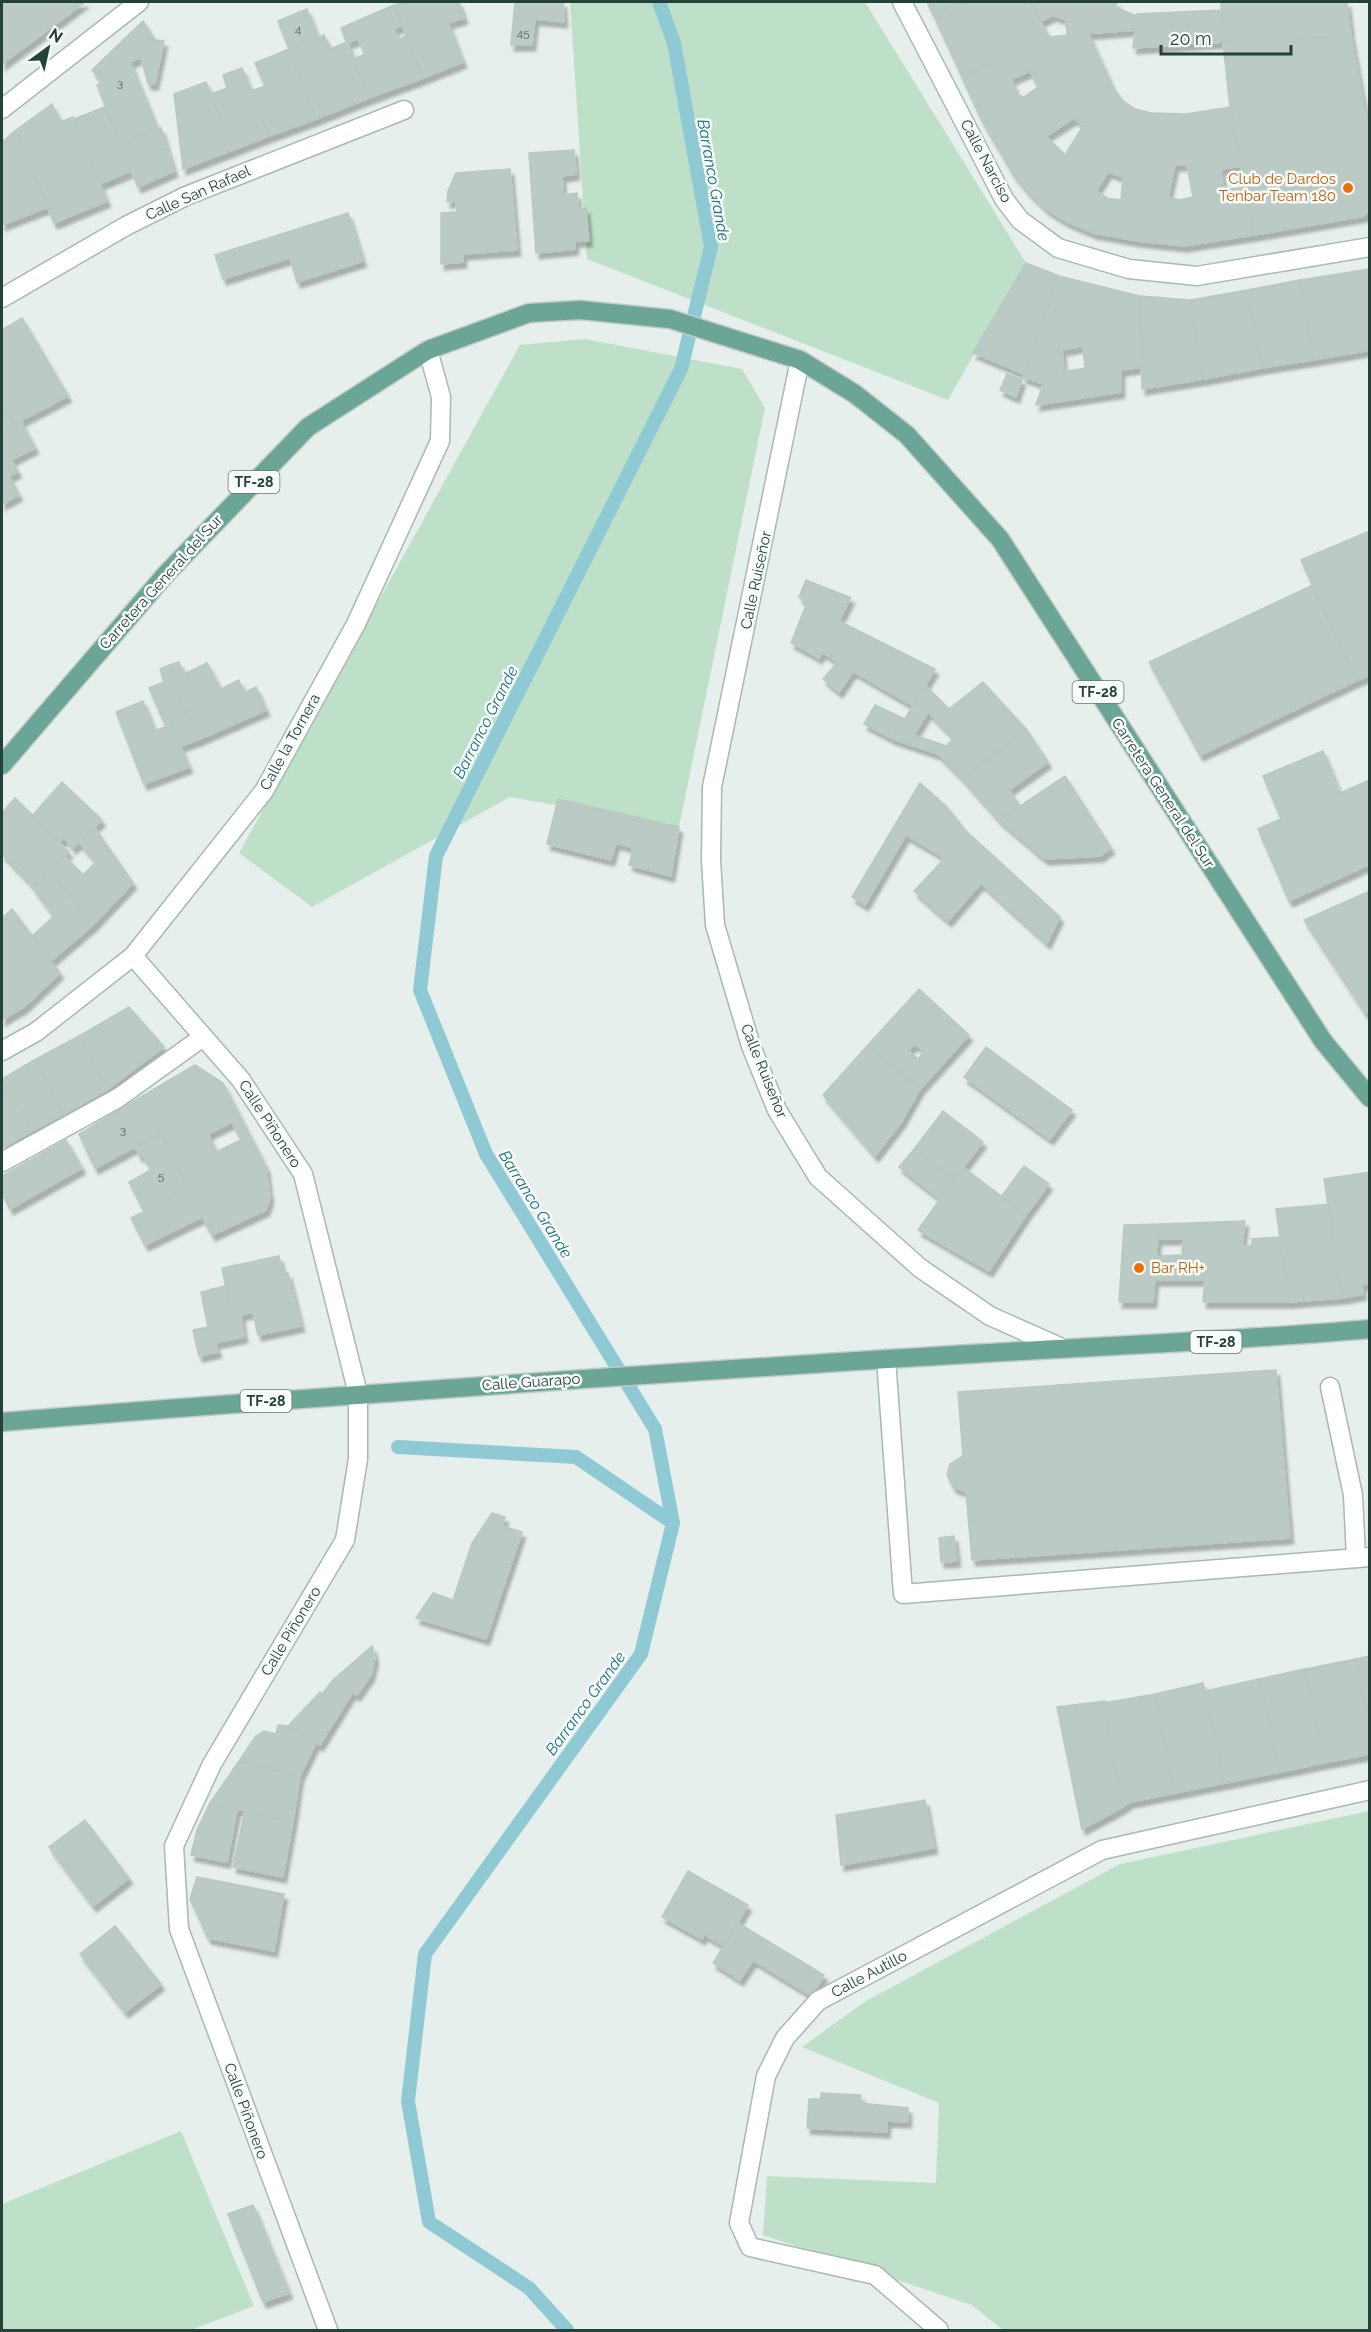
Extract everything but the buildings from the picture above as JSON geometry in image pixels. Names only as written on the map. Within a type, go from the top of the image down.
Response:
[{"type":"main road","name":"Carretera General del Sur","points":[[2,765],[165,574],[308,427],[428,350],[529,313],[580,310],[670,320],[766,347],[800,360],[855,394],[907,435],[1000,539],[1323,1041],[1370,1098]]},
{"type":"main road","name":"Calle Ruiseñor","points":[[1062,1348],[1223,1342],[1370,1329]]},
{"type":"main road","name":"Calle Guarapo","points":[[2,1422],[358,1394],[1062,1348]]},
{"type":"street","points":[[2,109],[139,2]]},
{"type":"street","name":"Calle Narciso","points":[[902,2],[1004,199],[1020,220],[1058,248],[1129,269],[1197,276],[1370,247]]},
{"type":"street","name":"Calle San Rafael","points":[[2,298],[126,226],[186,196],[404,110]]},
{"type":"street","name":"Calle la Tornera","points":[[2,1051],[36,1032],[133,956],[264,791],[356,624],[440,441],[441,397],[428,350]]},
{"type":"street","name":"Calle Ruiseñor","points":[[800,360],[712,788],[711,860],[715,925],[751,1046],[777,1110],[818,1177],[920,1268],[990,1316],[1062,1348]]},
{"type":"street","name":"Calle Piñonero","points":[[133,956],[242,1080],[303,1174],[358,1394],[358,1459],[345,1540],[212,1764],[174,1846],[179,1929],[328,2331]]},
{"type":"street","points":[[2,1162],[118,1098],[203,1037]]},
{"type":"street","points":[[886,1359],[903,1594],[1363,1558],[1353,1495],[1330,1387]]},
{"type":"street","name":"Calle Autillo","points":[[939,2331],[875,2275],[750,2247],[738,2223],[766,2076],[785,2038],[818,2001],[1101,1850],[1370,1790]]},
{"type":"green space","points":[[570,2],[865,2],[1026,263],[948,400],[587,259]]},
{"type":"green space","points":[[585,339],[742,369],[765,408],[679,827],[510,797],[312,907],[239,853],[520,345]]},
{"type":"green space","points":[[1369,1811],[1369,2330],[1003,2330],[972,2305],[763,2235],[767,2176],[936,2183],[939,2103],[802,2047],[866,2001],[1120,1864]]},
{"type":"green space","points":[[181,2131],[254,2306],[191,2330],[2,2330],[2,2204]]},
{"type":"waterway","name":"Barranco Grande","points":[[567,2330],[529,2288],[429,2222],[408,2101],[425,1954],[641,1654],[673,1523],[655,1429],[486,1154],[420,990],[436,856],[681,369],[711,247],[674,43],[659,2]]},
{"type":"waterway","points":[[398,1447],[576,1457],[673,1523]]},
{"type":"place","name":"Club de Dardos Tenbar Team 180","points":[[1348,188]]},
{"type":"place","name":"Bar RH+","points":[[1139,1268]]}]
